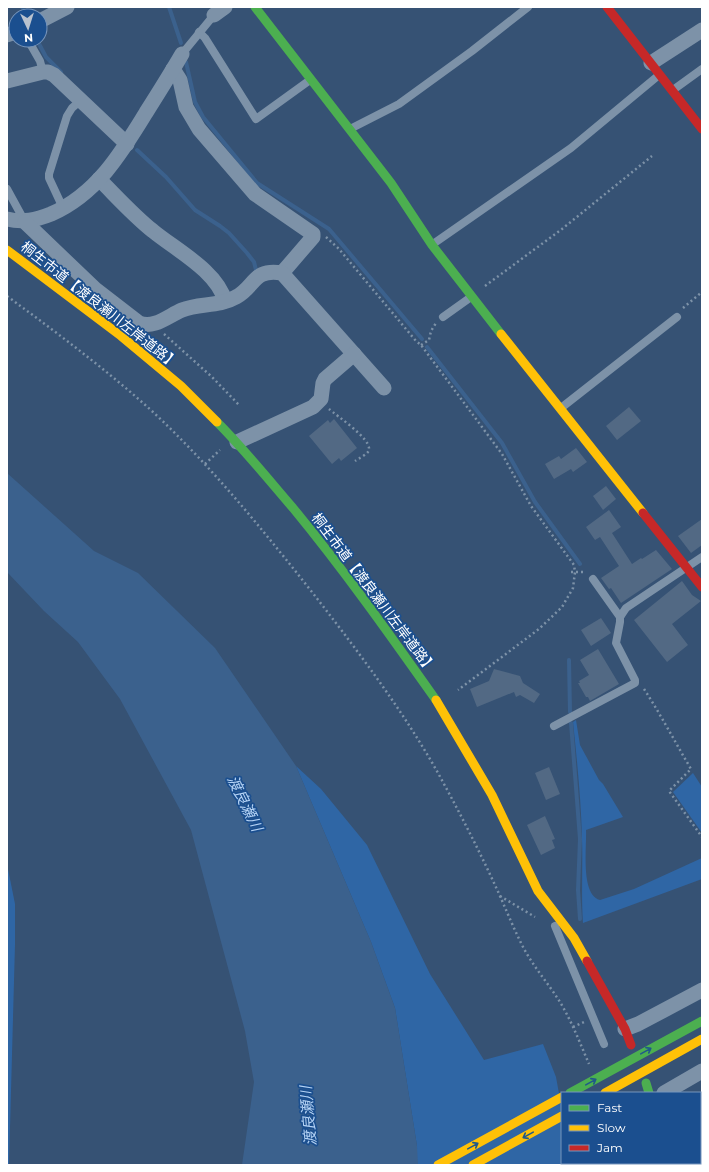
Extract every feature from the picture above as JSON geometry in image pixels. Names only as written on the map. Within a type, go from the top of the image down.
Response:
[{"type":"main road","points":[[255,7],[391,183],[432,245],[471,296],[702,586]]},
{"type":"main road","points":[[607,7],[702,129]]},
{"type":"main road","name":"桐生市道【渡良瀬川左岸道路】","points":[[7,250],[121,336],[181,386],[237,442],[332,555],[431,692],[485,782],[506,822],[538,891],[574,938],[625,1029],[631,1045]]},
{"type":"main road","points":[[572,1092],[702,1020]]},
{"type":"main road","points":[[607,1092],[702,1039]]},
{"type":"main road","points":[[646,1084],[649,1092]]},
{"type":"main road","points":[[438,1165],[561,1099]]},
{"type":"main road","points":[[473,1165],[561,1117]]},
{"type":"street","points":[[48,17],[68,7]]},
{"type":"street","points":[[656,69],[702,30]]},
{"type":"street","points":[[7,220],[25,222],[40,219],[63,208],[77,199],[99,180],[113,164],[127,144],[182,54]]},
{"type":"street","points":[[173,69],[180,80],[186,107],[199,129],[255,194],[314,234],[282,273]]},
{"type":"street","points":[[7,80],[43,72],[48,72],[54,75],[127,144]]},
{"type":"street","points":[[99,180],[153,231],[202,269],[221,289],[225,301]]},
{"type":"street","points":[[25,222],[95,289],[139,323],[148,326],[184,310],[225,301],[240,295],[257,276],[264,273],[282,273],[384,388]]},
{"type":"street","points":[[237,442],[312,407],[319,402],[325,379],[354,354]]},
{"type":"street","points":[[625,1029],[638,1024],[702,990]]},
{"type":"street","points":[[666,1092],[702,1071]]},
{"type":"lane","points":[[349,129],[399,104],[466,56],[528,7]]},
{"type":"lane","points":[[182,54],[194,40],[198,32],[219,11]]},
{"type":"lane","points":[[198,32],[205,38],[256,119],[310,80]]},
{"type":"lane","points":[[33,48],[40,61],[43,72]]},
{"type":"lane","points":[[432,245],[570,148],[656,69]]},
{"type":"lane","points":[[672,90],[702,69]]},
{"type":"lane","points":[[63,208],[49,178],[49,174],[67,116],[72,108],[80,101]]},
{"type":"lane","points":[[7,189],[25,222]]},
{"type":"lane","points":[[443,317],[471,296]]},
{"type":"lane","points":[[560,408],[677,317]]},
{"type":"lane","points":[[554,726],[635,683],[635,680],[616,643],[621,613],[626,608],[702,557]]},
{"type":"lane","points":[[593,579],[620,617]]},
{"type":"lane","points":[[556,914],[555,927],[604,1044]]},
{"type":"path","points":[[471,296],[562,228],[652,156]]},
{"type":"path","points":[[314,234],[321,232],[339,249],[416,341],[421,345],[502,454],[531,506],[574,566],[575,572],[573,588],[562,607],[539,629],[458,690]]},
{"type":"path","points":[[677,317],[681,310],[702,292]]},
{"type":"path","points":[[7,296],[116,380],[152,411],[205,464],[235,497],[280,552],[344,634],[385,690],[437,772],[465,823],[523,948],[559,1000],[590,1066]]},
{"type":"path","points":[[421,345],[429,340],[434,326],[443,317]]},
{"type":"path","points":[[153,324],[212,377],[240,406]]},
{"type":"path","points":[[319,402],[363,437],[368,443],[369,449],[367,453],[355,461]]},
{"type":"path","points":[[205,464],[222,449]]},
{"type":"path","points":[[635,680],[641,685],[657,709],[665,726],[691,769],[669,791],[702,837]]},
{"type":"path","points":[[500,896],[532,916],[555,927]]},
{"type":"path","points":[[573,1027],[590,1020]]},
{"type":"shaded area","points":[[576,720],[580,745],[599,780],[623,817],[586,830],[587,880],[594,896],[600,900],[634,889],[702,858],[702,879],[583,923],[579,780],[573,722]]},
{"type":"shaded area","points":[[296,766],[321,789],[367,845],[430,974],[484,1060],[543,1044],[556,1077],[561,1104],[561,1164],[573,1165],[415,1165],[417,1146],[395,1008],[371,942]]},
{"type":"shaded area","points":[[693,773],[702,787],[702,833],[673,792]]},
{"type":"shaded area","points":[[7,864],[15,904],[9,1165],[7,1165]]},
{"type":"water","name":"渡良瀬川","points":[[7,473],[94,551],[138,573],[215,648],[296,766],[371,942],[395,1008],[417,1146],[418,1165],[242,1165],[254,1082],[245,1031],[191,830],[120,699],[78,642],[44,611],[7,572]]},
{"type":"building","points":[[629,407],[641,421],[617,440],[606,426]]},
{"type":"building","points":[[334,419],[357,448],[341,461],[339,458],[332,464],[309,436],[328,420],[330,423]]},
{"type":"building","points":[[576,448],[587,462],[573,472],[571,469],[554,479],[545,464],[559,456],[561,459]]},
{"type":"building","points":[[606,486],[616,499],[603,510],[593,496]]},
{"type":"building","points":[[609,510],[621,527],[612,533],[632,564],[656,550],[672,569],[621,603],[611,588],[609,589],[601,578],[619,566],[600,537],[595,540],[586,527]]},
{"type":"building","points":[[702,519],[702,545],[691,553],[678,536]]},
{"type":"building","points":[[682,581],[692,595],[701,601],[672,624],[688,645],[667,662],[634,620]]},
{"type":"building","points":[[601,618],[611,633],[591,646],[581,630]]},
{"type":"building","points":[[598,649],[619,684],[590,701],[578,683],[589,675],[580,660]]},
{"type":"building","points":[[494,669],[520,676],[523,683],[540,694],[534,703],[520,695],[516,697],[514,692],[477,707],[470,689],[489,681]]},
{"type":"building","points":[[549,767],[560,794],[546,800],[535,773]]},
{"type":"building","points":[[545,816],[555,839],[552,840],[555,848],[541,855],[527,825]]},
{"type":"waterway","points":[[169,7],[181,43]]},
{"type":"waterway","points":[[41,48],[46,57],[61,72]]},
{"type":"waterway","points":[[186,62],[195,102],[203,117],[257,183],[329,229],[422,339]]},
{"type":"waterway","points":[[137,150],[166,177],[195,210],[229,233],[254,262],[256,270]]},
{"type":"waterway","points":[[427,347],[502,443],[535,502],[580,564]]},
{"type":"waterway","points":[[569,660],[570,712]]},
{"type":"waterway","points":[[571,723],[580,839],[578,890],[580,919]]},
{"type":"traffic: fast","points":[[255,7],[391,183],[432,245],[501,334]]},
{"type":"traffic: fast","points":[[217,422],[256,464],[312,531],[436,700]]},
{"type":"traffic: fast","points":[[572,1092],[702,1021]]},
{"type":"traffic: fast","points":[[646,1083],[649,1092]]},
{"type":"traffic: slow","points":[[7,250],[121,336],[181,386],[217,422]]},
{"type":"traffic: slow","points":[[501,334],[643,513]]},
{"type":"traffic: slow","points":[[436,700],[492,795],[538,891],[574,938],[587,961]]},
{"type":"traffic: slow","points":[[607,1092],[702,1039]]},
{"type":"traffic: slow","points":[[438,1165],[561,1098]]},
{"type":"traffic: slow","points":[[473,1165],[561,1117]]},
{"type":"traffic: jam","points":[[607,7],[702,129]]},
{"type":"traffic: jam","points":[[643,513],[702,587]]},
{"type":"traffic: jam","points":[[587,961],[625,1029],[631,1045]]}]
